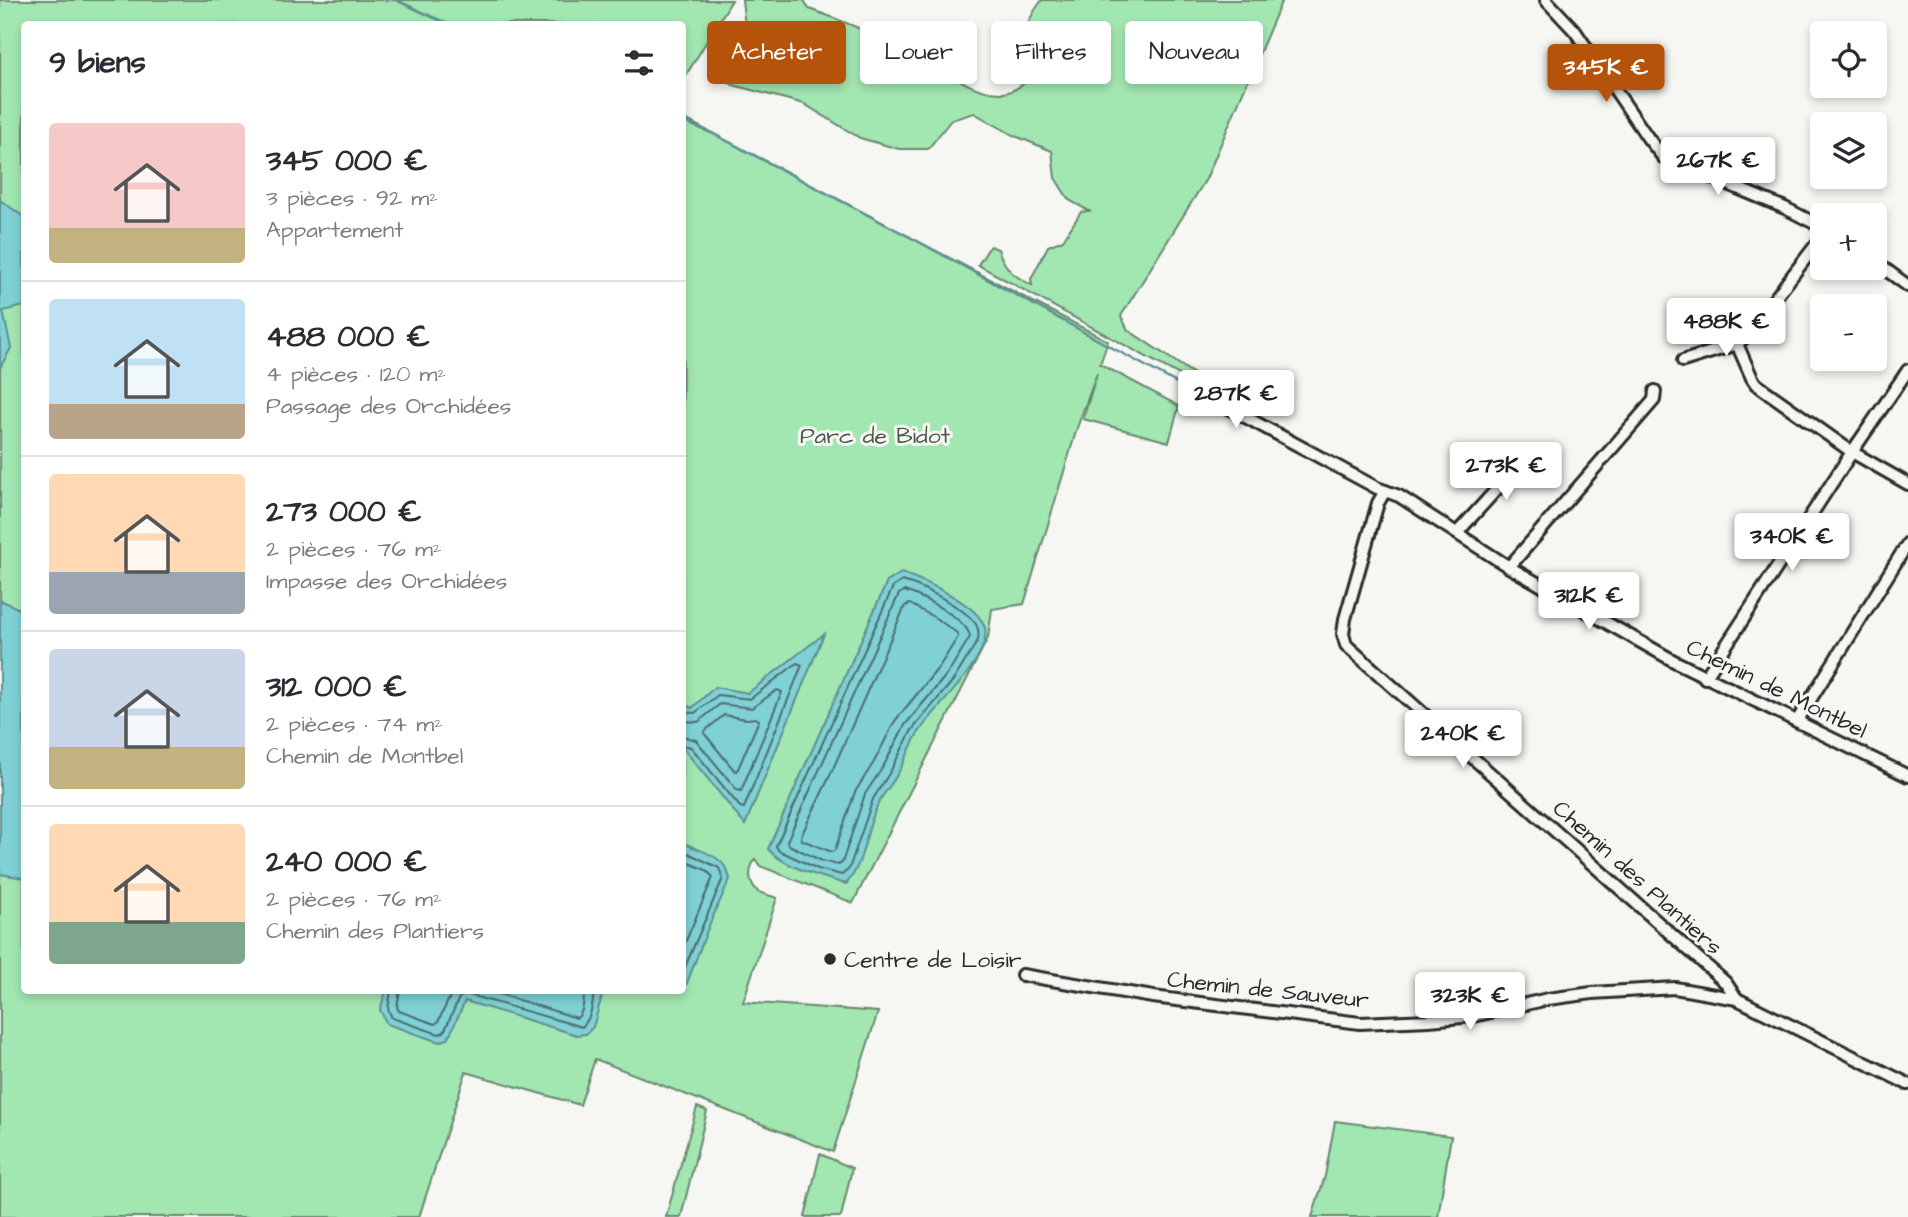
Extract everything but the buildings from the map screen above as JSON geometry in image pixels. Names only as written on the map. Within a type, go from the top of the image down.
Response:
[{"type":"street","points":[[1546,0],[1575,32],[1647,138],[1664,157],[1810,220]]},
{"type":"street","points":[[1683,361],[1737,344],[1810,253]]},
{"type":"street","points":[[1887,271],[1908,286]]},
{"type":"street","points":[[1737,344],[1756,384],[1852,452],[1904,482],[1908,469]]},
{"type":"street","points":[[1705,678],[1908,370]]},
{"type":"street","name":"Chemin de Montbel","points":[[1192,388],[1399,496],[1509,567],[1705,678],[1908,776]]},
{"type":"street","points":[[1509,567],[1654,400],[1655,391]]},
{"type":"street","points":[[1457,533],[1516,468],[1521,453]]},
{"type":"street","name":"Chemin des Plantiers","points":[[1385,491],[1378,503],[1345,620],[1343,634],[1346,645],[1726,983],[1737,999]]},
{"type":"street","points":[[1797,721],[1908,542]]},
{"type":"street","name":"Chemin de Sauveur","points":[[1022,975],[1153,997],[1360,1023],[1473,1016],[1548,999],[1675,988],[1737,999],[1908,1084]]},
{"type":"green space","name":"Parc de Bidot","points":[[0,0],[732,0],[719,21],[707,21],[707,41],[686,75],[686,21],[21,21],[21,994],[686,994],[686,120],[1108,341],[1100,364],[1179,406],[1169,442],[1083,419],[1097,373],[1078,425],[1024,604],[992,609],[988,638],[853,903],[760,866],[755,859],[753,863],[750,872],[752,884],[758,892],[777,898],[743,1002],[878,1012],[833,1152],[595,1059],[580,1105],[466,1072],[419,1217],[0,1217]]},
{"type":"green space","points":[[742,0],[804,0],[809,9],[841,21],[744,21]]},
{"type":"green space","points":[[1042,0],[1282,0],[1263,45],[1263,21],[1125,21],[1125,84],[1246,84],[1206,179],[1121,316],[1128,330],[1206,382],[1194,383],[978,265],[990,246],[998,249],[1010,271],[1032,285],[1031,279],[1048,246],[1063,240],[1081,212],[1089,211],[1069,200],[1055,178],[1052,151],[1013,135],[974,113],[951,120],[928,149],[899,149],[860,138],[804,104],[733,85],[846,84],[846,23],[860,29],[860,84],[968,84],[990,92],[1006,93],[1022,84],[1111,84],[1111,21],[1029,21]]},
{"type":"green space","points":[[697,1107],[707,1111],[681,1217],[666,1217]]},
{"type":"green space","points":[[1335,1121],[1451,1136],[1438,1217],[1312,1217],[1325,1176]]},
{"type":"green space","points":[[820,1154],[852,1168],[841,1217],[805,1217]]},
{"type":"water","points":[[0,200],[21,215],[21,307],[3,311],[11,348],[0,368]]},
{"type":"water","points":[[901,573],[936,587],[972,610],[985,628],[984,643],[972,666],[917,735],[896,777],[875,810],[862,855],[846,884],[793,866],[768,849],[887,582]]},
{"type":"water","points":[[0,600],[21,610],[21,878],[0,874]]},
{"type":"water","points":[[824,634],[745,825],[686,752],[686,705],[692,708],[715,687],[748,693]]},
{"type":"water","points":[[686,844],[718,859],[730,879],[686,985]]},
{"type":"water","points":[[385,994],[602,996],[593,1027],[586,1034],[577,1035],[465,1001],[448,1039],[439,1042],[387,1024],[380,1010]]},
{"type":"waterway","points":[[396,0],[442,21]]},
{"type":"waterway","points":[[686,123],[714,134],[910,237],[1182,386]]},
{"type":"place","name":"Centre de Loisir","points":[[830,959]]}]
